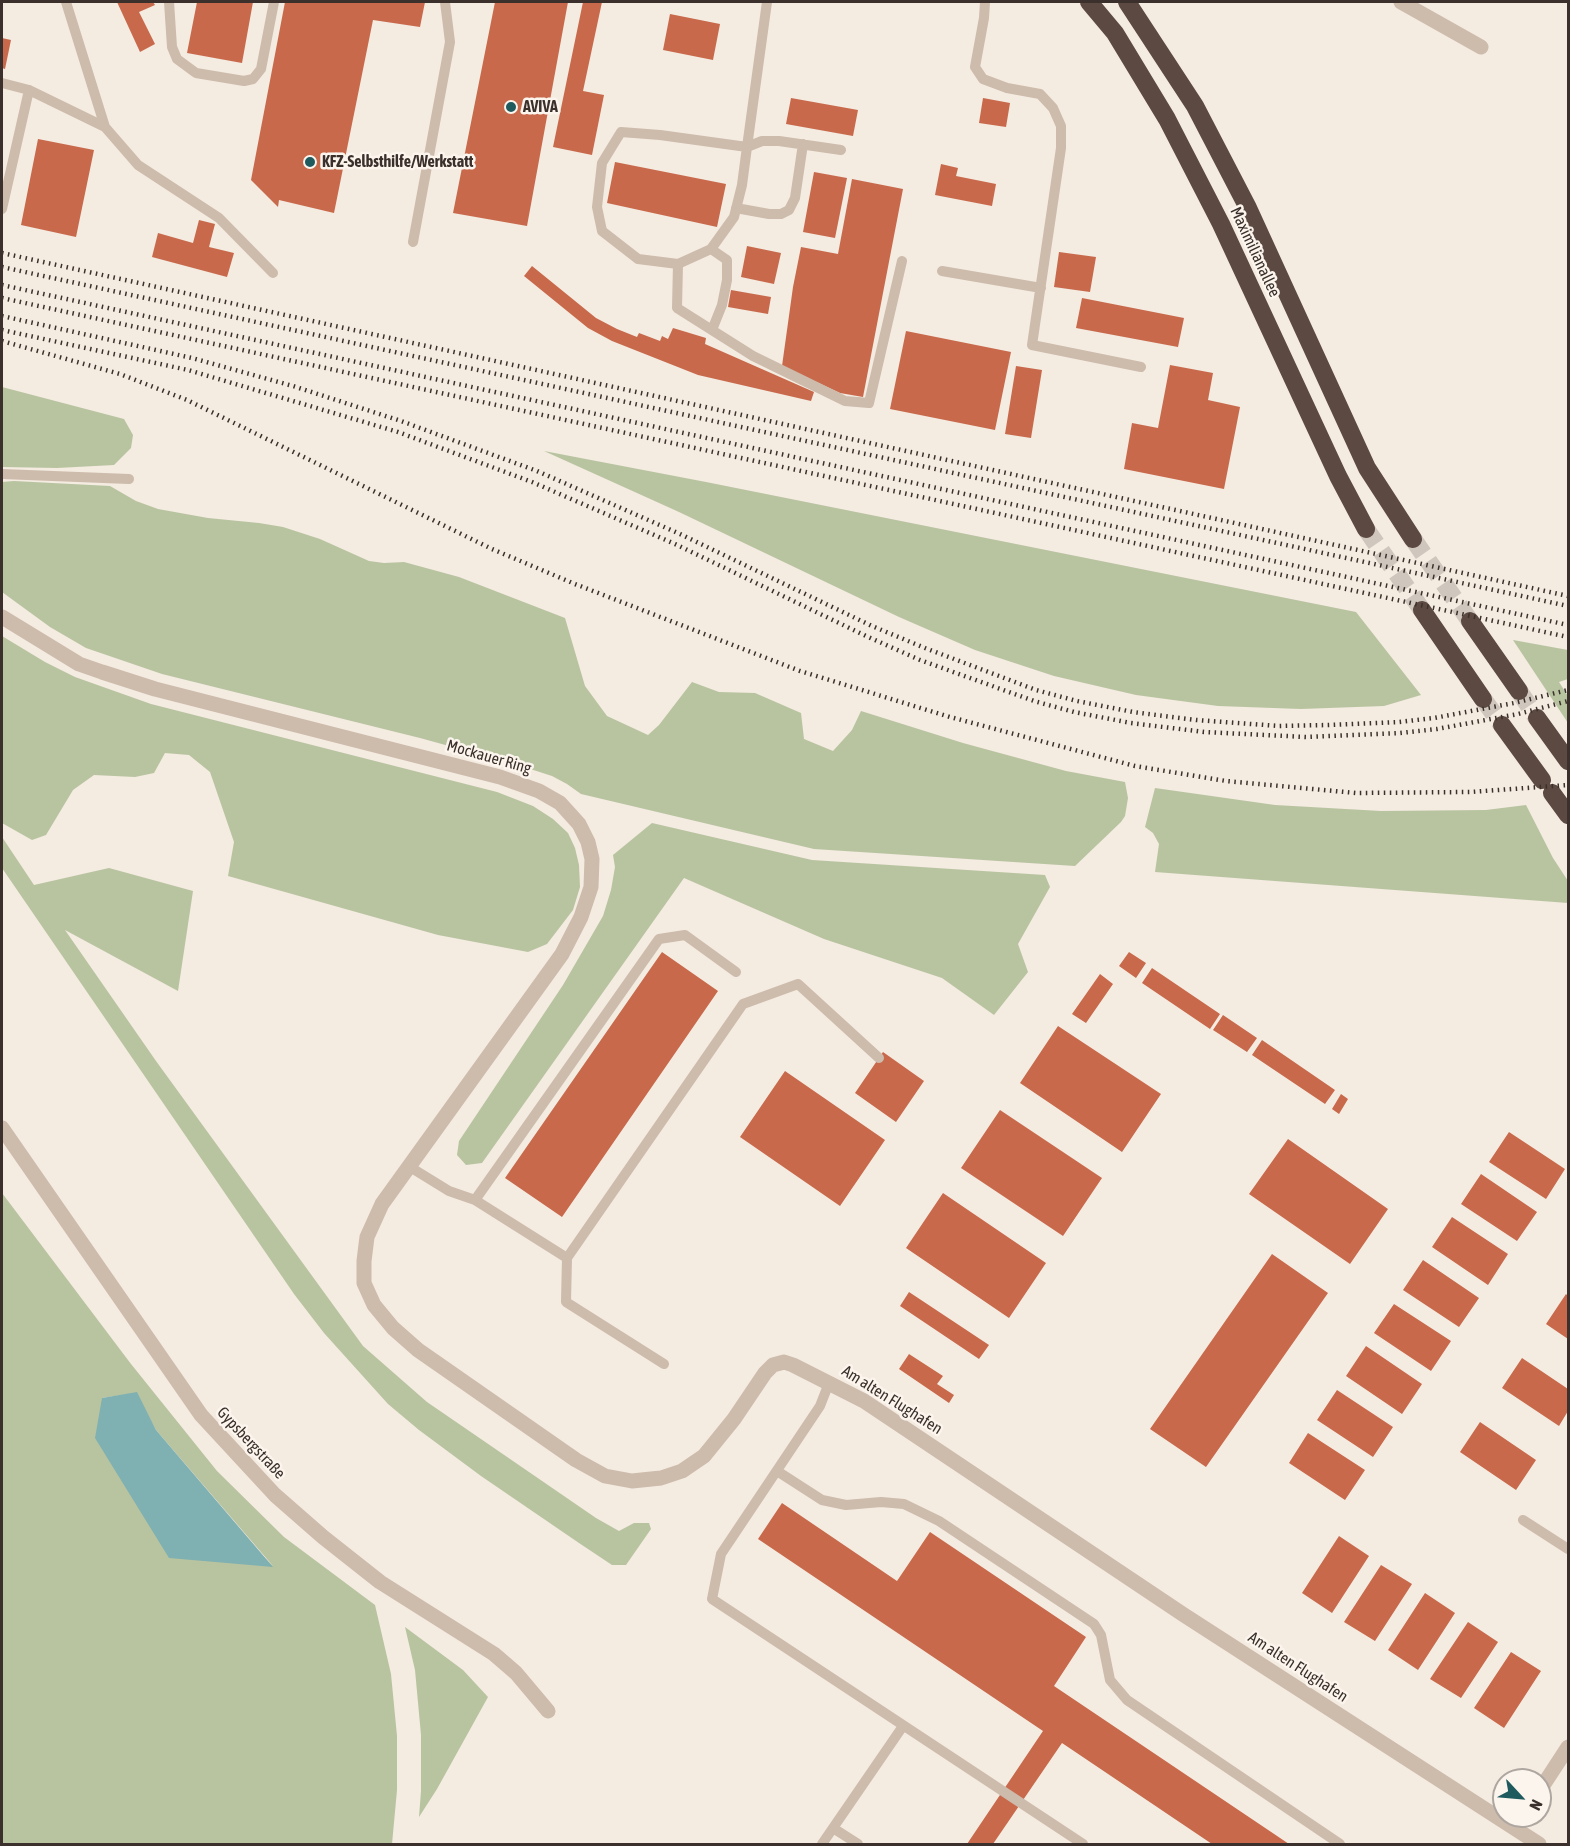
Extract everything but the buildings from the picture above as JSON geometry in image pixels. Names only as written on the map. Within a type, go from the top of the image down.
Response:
[{"type":"highway","name":"Maximilianallee","points":[[1089,2],[1115,33],[1167,119],[1221,224],[1338,476],[1366,529]]},
{"type":"highway","points":[[1126,2],[1195,106],[1248,208],[1367,468],[1413,539]]},
{"type":"highway","points":[[1422,610],[1483,699]]},
{"type":"highway","points":[[1470,621],[1520,691]]},
{"type":"highway","points":[[1538,718],[1569,761]]},
{"type":"highway","points":[[1502,725],[1569,815]]},
{"type":"street","points":[[1401,2],[1481,47]]},
{"type":"street","name":"Mockauer Ring","points":[[2,617],[79,664],[155,689],[500,777],[538,790],[560,803],[579,824],[588,842],[592,859],[591,887],[581,917],[562,954],[410,1167]]},
{"type":"street","name":"Gypsbergstraße","points":[[2,1128],[201,1415],[275,1494],[323,1537],[380,1582],[494,1654],[516,1673],[548,1711]]},
{"type":"street","name":"Am alten Flughafen","points":[[410,1167],[382,1204],[367,1236],[364,1283],[374,1305],[393,1328],[418,1350],[576,1460],[604,1476],[632,1481],[661,1478],[682,1471],[704,1456],[773,1365],[784,1362],[793,1365],[864,1401],[1184,1615],[1492,1806]]},
{"type":"street","points":[[1552,1773],[1569,1748]]},
{"type":"street","name":"Am alten Flughafen","points":[[1523,1828],[1539,1845]]},
{"type":"lane","points":[[66,2],[105,127]]},
{"type":"lane","points":[[169,2],[172,47],[177,59],[196,73],[249,81],[257,76],[261,69],[274,2]]},
{"type":"lane","points":[[413,242],[450,42],[445,2]]},
{"type":"lane","points":[[768,2],[747,147],[734,217],[711,249],[678,264],[638,259],[602,231],[597,207],[602,163],[621,132],[747,147],[762,141],[779,141],[841,150]]},
{"type":"lane","points":[[985,2],[975,67],[983,79],[1007,88],[1040,94],[1053,108],[1061,126],[1061,148],[1032,345],[1141,367]]},
{"type":"lane","points":[[2,83],[29,90],[105,127],[138,165],[219,218],[273,273]]},
{"type":"lane","points":[[2,209],[29,90]]},
{"type":"lane","points":[[736,208],[769,214],[781,214],[789,210],[795,198],[803,144]]},
{"type":"lane","points":[[711,249],[727,260],[727,280],[722,305],[712,330]]},
{"type":"lane","points":[[678,264],[677,308],[753,356],[845,401],[869,403],[902,261]]},
{"type":"lane","points":[[942,271],[1041,288]]},
{"type":"lane","points":[[2,474],[129,478]]},
{"type":"lane","points":[[475,1200],[659,939],[685,935],[736,972]]},
{"type":"lane","points":[[664,1364],[566,1302],[567,1258],[743,1004],[798,984],[879,1058]]},
{"type":"lane","points":[[410,1167],[449,1191],[475,1200],[567,1258]]},
{"type":"lane","points":[[829,1383],[820,1406],[721,1554],[712,1599],[1083,1845]]},
{"type":"lane","points":[[777,1471],[822,1500],[846,1505],[881,1502],[904,1504],[939,1521],[1094,1624],[1101,1635],[1110,1680],[1127,1700],[1340,1845]]},
{"type":"lane","points":[[1523,1520],[1569,1549]]},
{"type":"lane","points":[[822,1845],[903,1726]]},
{"type":"lane","points":[[833,1828],[858,1845]]},
{"type":"green space","points":[[2,387],[124,419],[133,435],[131,448],[114,465],[57,468],[2,467]]},
{"type":"green space","points":[[544,451],[1356,612],[1421,695],[1384,706],[1301,709],[1218,706],[1136,695],[1054,676],[975,650],[899,617],[679,512]]},
{"type":"green space","points":[[2,482],[110,486],[136,501],[158,509],[283,527],[320,539],[369,561],[404,562],[459,577],[565,618],[585,686],[607,716],[648,735],[659,725],[692,682],[719,692],[755,693],[801,713],[804,739],[833,751],[852,730],[861,711],[963,743],[1066,771],[1125,782],[1128,798],[1125,816],[1075,866],[814,849],[581,794],[552,776],[518,765],[420,738],[162,674],[86,648],[50,627],[2,592]]},
{"type":"green space","points":[[2,636],[75,677],[151,704],[497,792],[533,806],[553,819],[568,833],[575,848],[579,865],[580,887],[573,910],[547,944],[528,952],[438,935],[228,876],[234,842],[210,772],[189,755],[165,753],[154,773],[135,777],[94,775],[73,790],[46,835],[32,840],[2,823]]},
{"type":"green space","points":[[1513,640],[1568,650],[1568,679],[1559,682],[1568,696],[1568,723]]},
{"type":"green space","points":[[1155,788],[1275,805],[1381,811],[1486,810],[1526,805],[1553,858],[1568,881],[1568,903],[1155,872],[1159,844],[1153,833],[1145,827]]},
{"type":"green space","points":[[652,823],[812,860],[1045,875],[1050,887],[1018,944],[1028,972],[994,1015],[942,978],[824,939],[684,878],[482,1163],[466,1165],[457,1155],[459,1141],[563,985],[603,916],[615,867],[613,855]]},
{"type":"green space","points":[[2,837],[34,885],[109,868],[193,891],[178,991],[65,930],[156,1061],[363,1346],[427,1402],[596,1518],[619,1531],[634,1523],[649,1523],[651,1529],[626,1565],[612,1565],[481,1476],[419,1430],[388,1404],[324,1333],[294,1294],[2,868]]},
{"type":"green space","points":[[2,1193],[131,1364],[217,1471],[284,1537],[375,1605],[391,1674],[397,1736],[397,1790],[392,1844],[2,1844]],"holes":[[[136,1393],[156,1430],[273,1566],[102,1398]]]},
{"type":"green space","points":[[405,1627],[463,1670],[488,1697],[419,1817],[421,1735],[415,1670]]},
{"type":"water","points":[[137,1392],[156,1430],[273,1567],[169,1558],[95,1438],[102,1398]]},
{"type":"tunnel","points":[[1366,529],[1422,610]]},
{"type":"tunnel","points":[[1413,539],[1470,621]]},
{"type":"tunnel","points":[[1519,691],[1537,718]]},
{"type":"tunnel","points":[[1483,699],[1502,725]]},
{"type":"railway","points":[[2,253],[1568,596]]},
{"type":"railway","points":[[2,267],[1568,606]]},
{"type":"railway","points":[[2,285],[1568,625]]},
{"type":"railway","points":[[2,298],[1568,637]]},
{"type":"railway","points":[[2,316],[192,358],[293,386],[401,421],[537,471],[680,534],[872,626],[925,648],[1036,690],[1077,701],[1133,712],[1196,720],[1279,726],[1328,725],[1434,718],[1568,690]]},
{"type":"railway","points":[[2,330],[188,370],[398,432],[532,482],[675,544],[920,660],[1034,701],[1074,712],[1131,723],[1204,732],[1306,737],[1437,729],[1518,714],[1568,701]]},
{"type":"railway","points":[[2,341],[120,374],[187,400],[492,549],[575,584],[800,671],[950,717],[1135,766],[1226,781],[1356,793],[1470,792],[1568,785]]},
{"type":"place","name":"AVIVA","points":[[511,107]]},
{"type":"place","name":"KFZ-Selbsthilfe/Werkstatt","points":[[310,162]]}]
